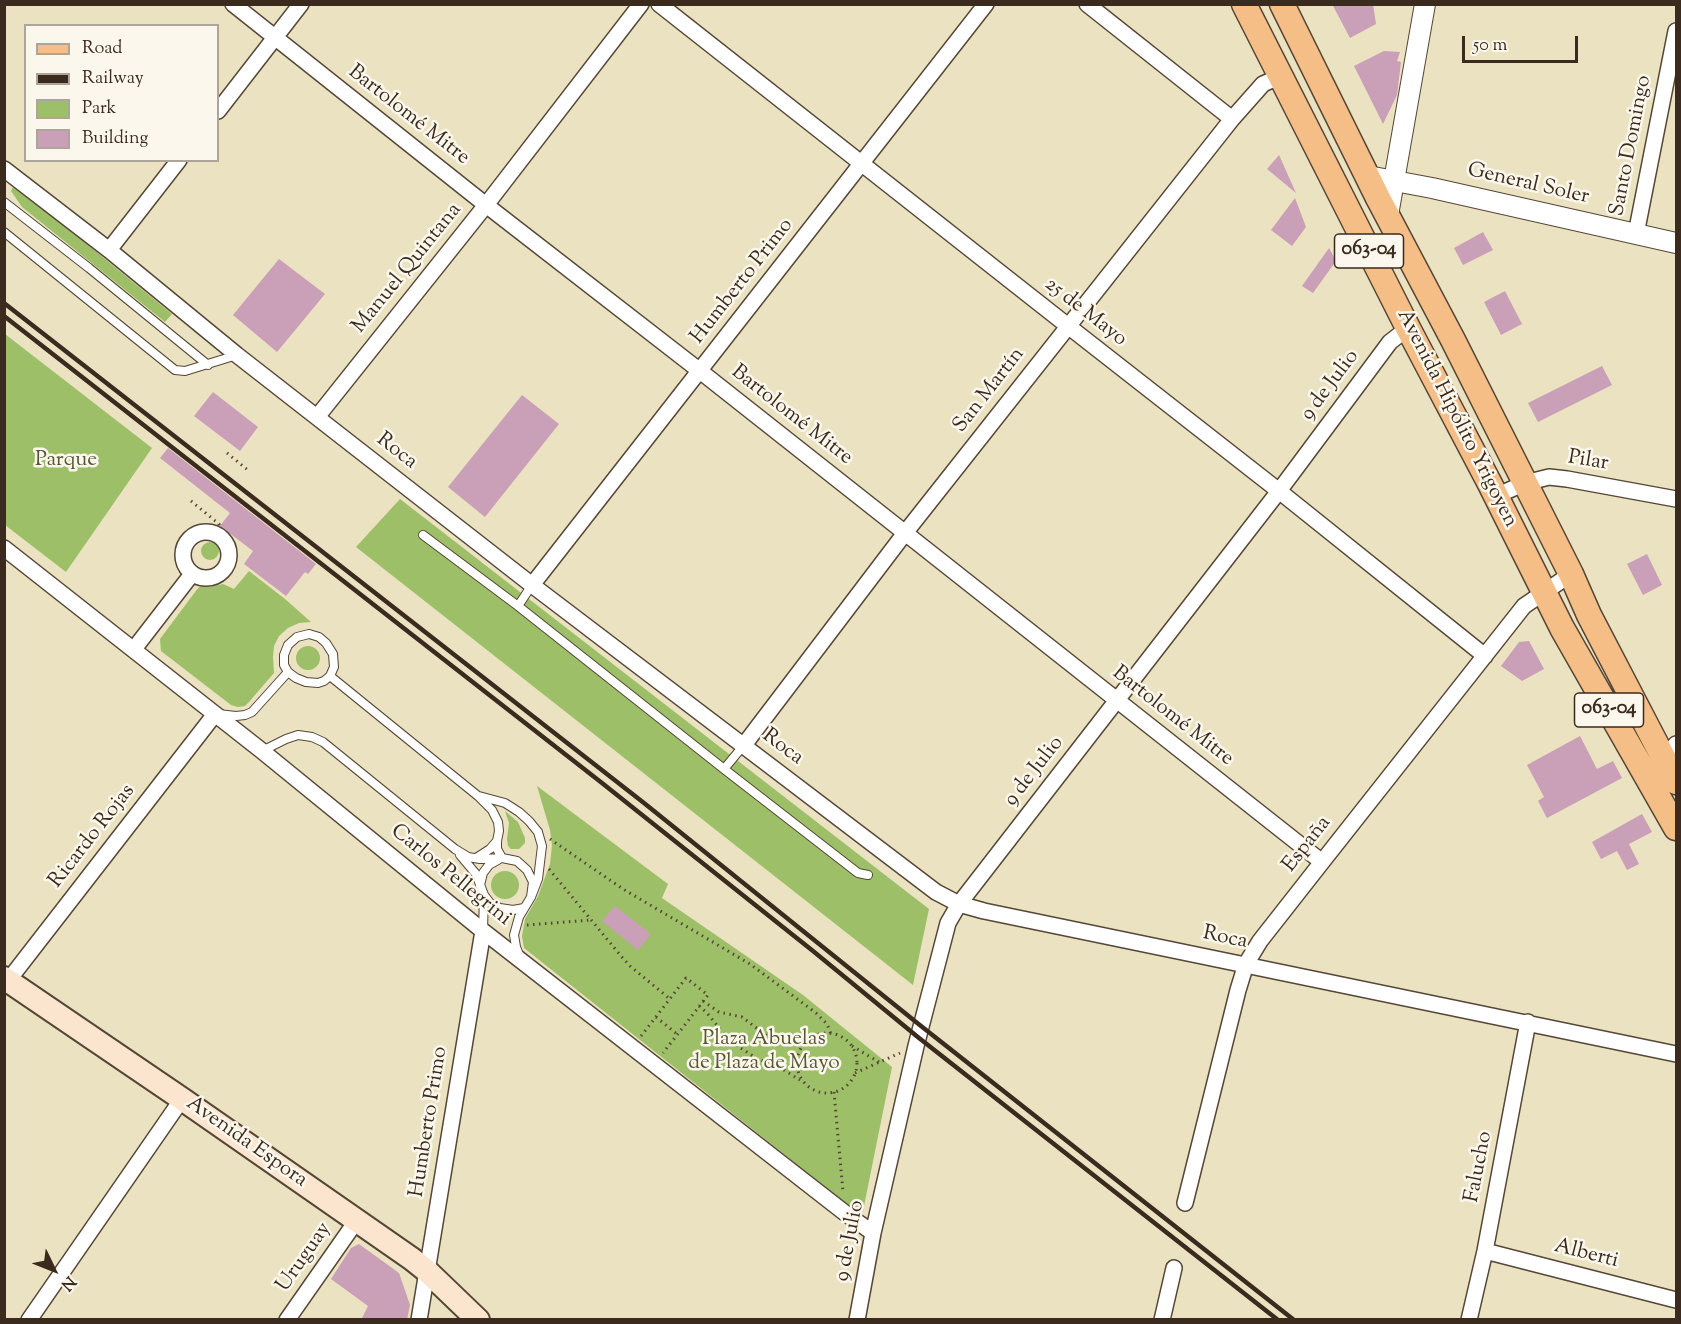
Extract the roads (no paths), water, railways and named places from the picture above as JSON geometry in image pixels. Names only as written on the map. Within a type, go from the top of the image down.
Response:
[{"type":"main road","name":"Avenida Hipólito Yrigoyen","points":[[1245,4],[1562,628],[1677,828]]},
{"type":"main road","name":"Avenida Hipólito Yrigoyen","points":[[1282,4],[1368,176],[1454,340],[1571,574],[1589,615],[1670,751],[1677,782]]},
{"type":"main road","name":"Avenida Espora","points":[[6,981],[357,1220],[427,1271],[478,1320]]},
{"type":"street","name":"Bartolomé Mitre","points":[[232,4],[486,205],[700,370],[1322,862]]},
{"type":"street","points":[[219,110],[301,4]]},
{"type":"street","name":"Manuel Quintana","points":[[317,417],[486,205],[641,4]]},
{"type":"street","name":"25 de Mayo","points":[[659,4],[1279,490],[1485,656]]},
{"type":"street","name":"Humberto Primo","points":[[532,585],[986,4]]},
{"type":"street","points":[[1087,4],[1232,119]]},
{"type":"street","points":[[1388,215],[1425,4]]},
{"type":"street","name":"Santo Domingo","points":[[1636,234],[1677,31]]},
{"type":"street","name":"San Martín","points":[[744,746],[905,533],[1232,119],[1263,84],[1281,76]]},
{"type":"street","points":[[109,250],[177,162]]},
{"type":"street","name":"Roca","points":[[4,169],[109,250],[237,355],[532,585],[936,892],[959,904],[984,911],[1677,1054]]},
{"type":"street","name":"General Soler","points":[[1368,176],[1432,188],[1677,243]]},
{"type":"street","name":"9 de Julio","points":[[857,1320],[873,1233],[916,1046],[948,923],[959,904],[1279,490],[1390,342],[1408,328]]},
{"type":"street","name":"Pilar","points":[[1496,496],[1525,483],[1549,477],[1677,499]]},
{"type":"street","points":[[206,532],[214,533],[226,542],[229,558],[222,572],[208,579],[192,574],[187,569],[183,555],[184,548],[193,537],[206,532]]},
{"type":"street","name":"Carlos Pellegrini","points":[[4,548],[134,649],[483,930],[873,1233]]},
{"type":"street","points":[[134,649],[192,574]]},
{"type":"street","name":"España","points":[[1185,1203],[1235,1001],[1246,964],[1260,941],[1524,606],[1571,574]]},
{"type":"street","name":"Ricardo Rojas","points":[[6,981],[215,714]]},
{"type":"street","name":"Humberto Primo","points":[[419,1320],[483,930]]},
{"type":"street","name":"Falucho","points":[[1470,1320],[1528,1023]]},
{"type":"street","points":[[29,1320],[182,1099]]},
{"type":"street","name":"Uruguay","points":[[287,1320],[357,1220]]},
{"type":"street","name":"Alberti","points":[[1485,1251],[1677,1300]]},
{"type":"street","points":[[1162,1320],[1174,1268]]},
{"type":"lane","points":[[4,202],[207,365]]},
{"type":"lane","points":[[4,232],[175,370],[185,371],[237,355]]},
{"type":"lane","points":[[423,535],[518,606],[858,873],[868,875]]},
{"type":"lane","points":[[518,606],[532,585]]},
{"type":"lane","points":[[309,634],[319,637],[333,654],[334,667],[330,676],[324,681],[311,683],[296,678],[288,672],[284,665],[284,655],[288,645],[297,637],[309,634]]},
{"type":"lane","points":[[215,714],[236,716],[252,712],[288,672]]},
{"type":"lane","points":[[330,676],[478,796],[492,810],[498,822],[497,849],[502,858]]},
{"type":"lane","points":[[262,752],[298,735],[312,737],[323,742],[455,849],[468,857],[517,861],[526,870],[532,882],[531,897]]},
{"type":"lane","points":[[724,769],[744,746]]},
{"type":"lane","points":[[478,796],[505,803],[519,812],[538,832],[542,846],[538,879],[519,917],[514,935],[521,959]]},
{"type":"lane","points":[[474,858],[490,849],[497,841]]},
{"type":"lane","points":[[455,849],[476,874],[480,885],[483,894],[483,930]]},
{"type":"lane","points":[[480,885],[483,873],[489,865],[502,858]]},
{"type":"lane","points":[[483,894],[490,903],[500,908],[513,910],[524,908]]},
{"type":"railway","points":[[4,303],[644,803],[921,1026],[1294,1320]]},
{"type":"railway","points":[[4,316],[602,783],[919,1038],[1278,1320]]},
{"type":"park label","name":"Parque","points":[[66,461]]},
{"type":"park label","name":"Plaza Abuelas de Plaza de Mayo","points":[[764,1052]]}]
